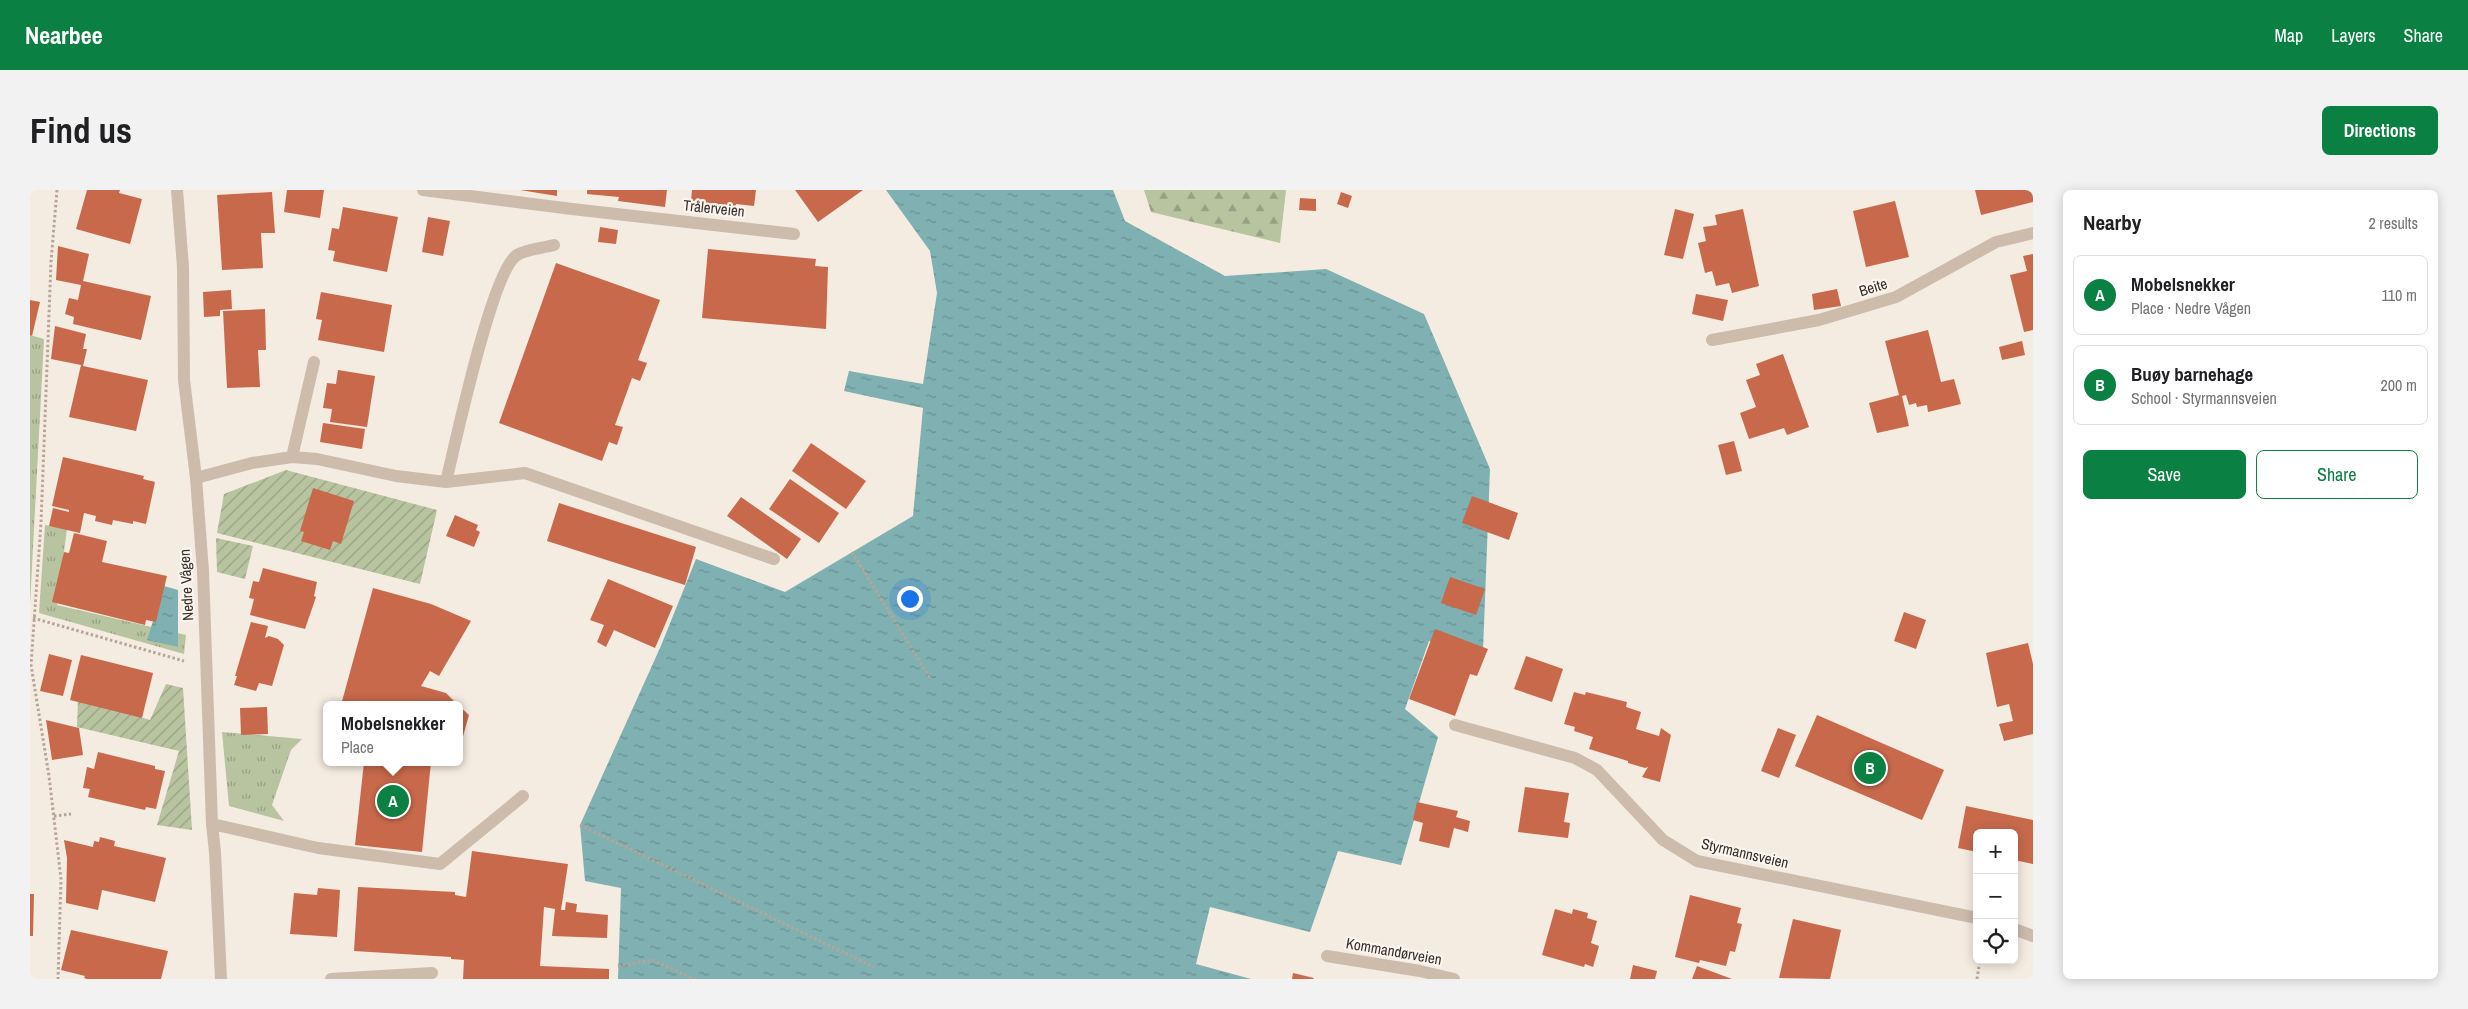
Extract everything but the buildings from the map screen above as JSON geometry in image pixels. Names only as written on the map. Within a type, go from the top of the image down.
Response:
[{"type":"street","name":"Nedre Vågen","points":[[177,190],[183,267],[184,380],[196,478],[203,571],[205,666],[221,979]]},
{"type":"street","name":"Trålerveien","points":[[423,190],[794,234]]},
{"type":"street","name":"Beite","points":[[1712,340],[1819,320],[1896,297],[1996,242],[2033,233]]},
{"type":"street","points":[[446,482],[487,316],[508,265],[517,255],[554,245]]},
{"type":"street","points":[[292,457],[314,362]]},
{"type":"street","points":[[196,478],[252,463],[292,457],[317,459],[396,476],[446,482],[525,473],[774,559]]},
{"type":"street","name":"Styrmannsveien","points":[[1455,725],[1575,758],[1597,770],[1663,840],[1697,861],[1973,917]]},
{"type":"street","points":[[212,824],[318,848],[440,864],[523,796]]},
{"type":"street","points":[[2018,930],[2033,936]]},
{"type":"street","name":"Kommandørveien","points":[[1327,956],[1420,970],[1454,979]]},
{"type":"street","points":[[331,979],[432,973]]},
{"type":"path","points":[[57,190],[51,262],[41,523],[30,665],[54,816],[61,878],[58,979]]},
{"type":"path","points":[[852,552],[930,678]]},
{"type":"path","points":[[33,618],[205,666]]},
{"type":"path","points":[[54,816],[71,814]]},
{"type":"path","points":[[580,824],[874,967]]},
{"type":"path","points":[[618,966],[652,960],[695,979]]},
{"type":"path","points":[[1977,979],[1979,964]]},
{"type":"green space","points":[[1144,190],[1286,190],[1280,243],[1151,212]]},
{"type":"green space","points":[[30,335],[44,339],[30,605]]},
{"type":"green space","points":[[286,470],[437,510],[420,584],[217,533],[224,494]]},
{"type":"green space","points":[[45,525],[67,529],[57,605],[186,635],[184,654],[39,613]]},
{"type":"green space","points":[[216,538],[253,546],[245,579],[217,572]]},
{"type":"green space","points":[[166,684],[183,688],[192,830],[157,825],[179,751],[77,727],[78,699],[150,720]]},
{"type":"green space","points":[[222,732],[302,739],[291,750],[272,805],[284,821],[229,806]]},
{"type":"water","points":[[886,190],[1113,190],[1125,221],[1225,276],[1326,269],[1424,314],[1490,469],[1483,651],[1429,641],[1405,709],[1438,737],[1401,865],[1338,851],[1310,932],[1210,907],[1196,964],[1251,979],[618,979],[621,888],[585,881],[580,825],[660,648],[696,559],[785,592],[913,516],[923,408],[844,391],[849,371],[923,384],[937,293],[930,251]]},
{"type":"water","points":[[164,586],[178,590],[178,647],[147,640]]},
{"type":"place","name":"Buøy barnehage","points":[[1870,768]]},
{"type":"place","name":"Mobelsnekker","points":[[393,801]]}]
